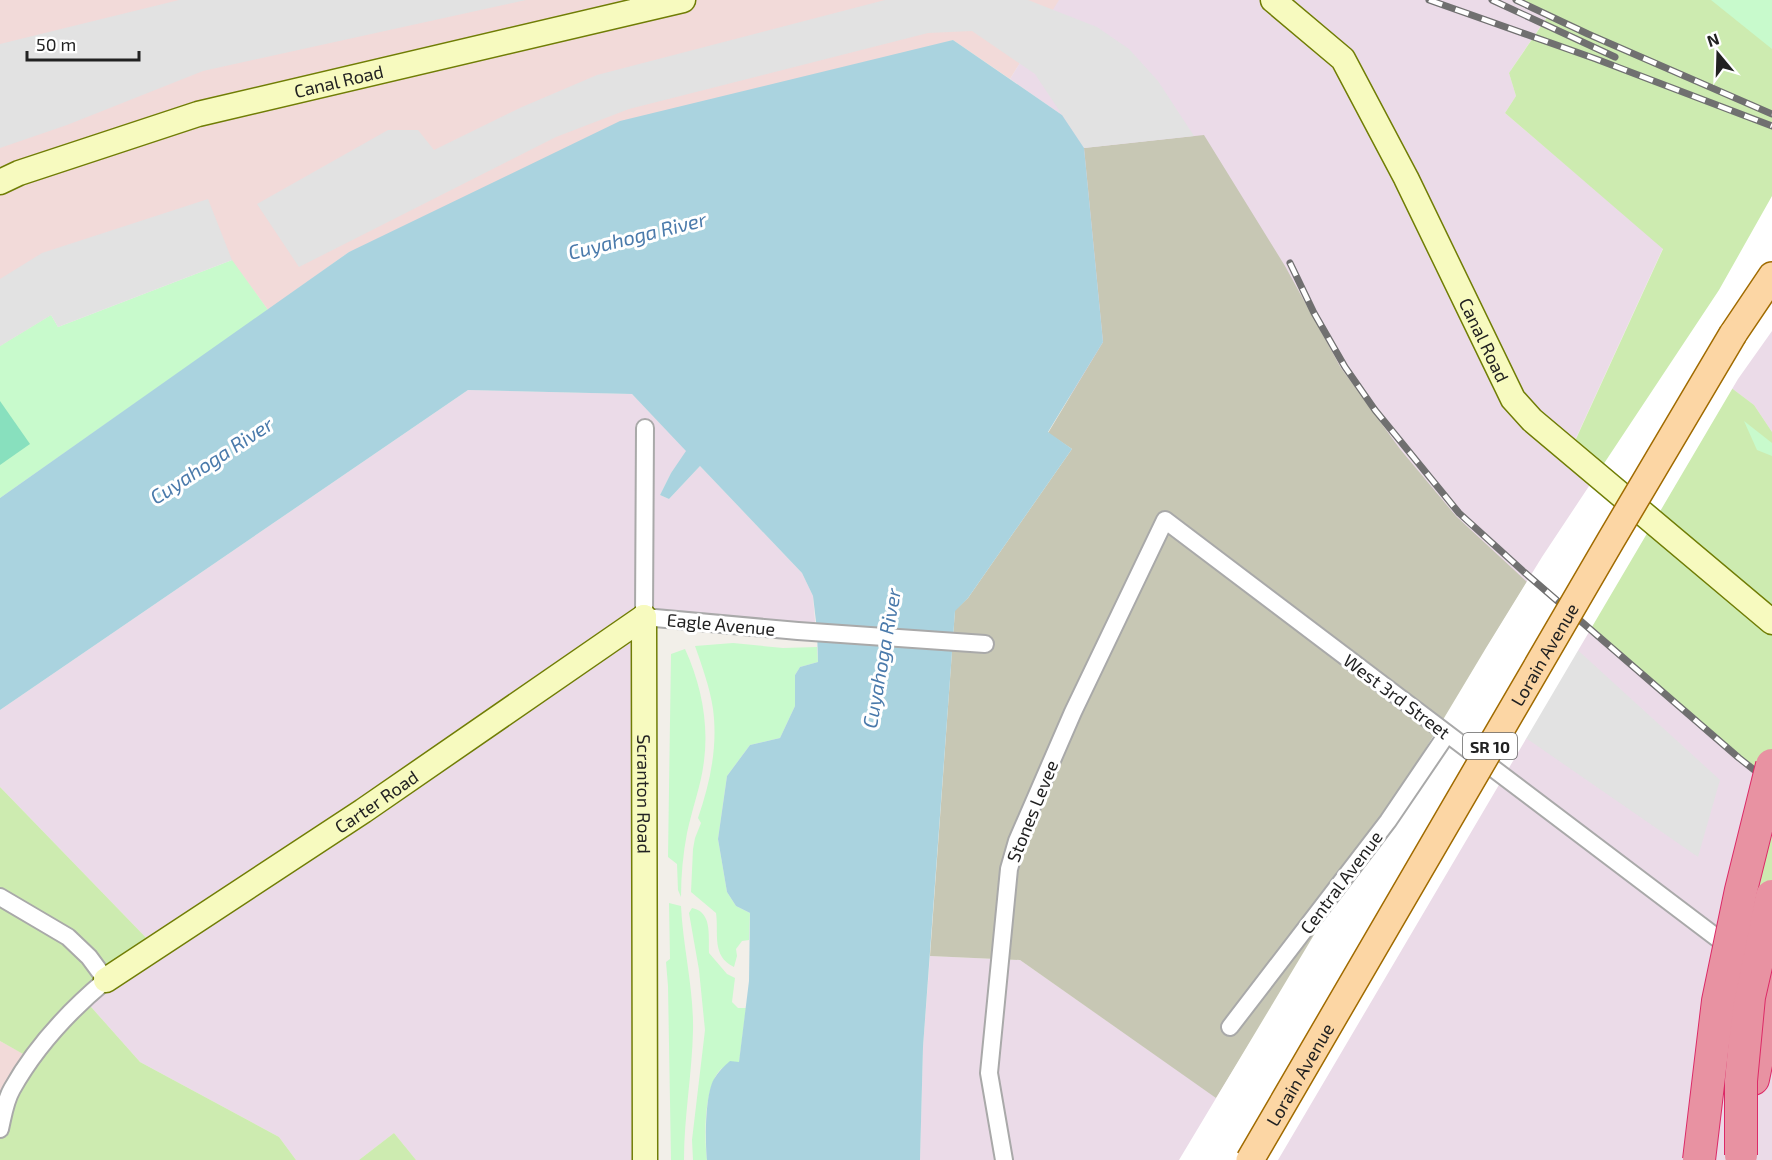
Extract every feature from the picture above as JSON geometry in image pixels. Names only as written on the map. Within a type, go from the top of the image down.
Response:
[{"type":"highway","points":[[1699,1160],[1718,1001],[1741,890],[1772,765]]},
{"type":"highway","points":[[1740,1157],[1741,1081],[1749,997],[1772,896]]},
{"type":"highway","points":[[1740,1157],[1764,1019],[1772,987]]},
{"type":"main road","name":"Lorain Avenue","points":[[1250,1160],[1611,540],[1733,334],[1772,276]]},
{"type":"street","name":"Canal Road","points":[[0,182],[19,173],[208,111],[683,0]]},
{"type":"street","name":"Canal Road","points":[[1274,0],[1343,59],[1406,178],[1513,399],[1532,420],[1772,622]]},
{"type":"street","name":"Scranton Road","points":[[645,428],[645,1160]]},
{"type":"street","name":"West 3rd Street","points":[[1165,520],[1772,980]]},
{"type":"street","name":"Stones Levee","points":[[1004,1160],[988,1073],[1009,869],[1017,841],[1073,712],[1165,520]]},
{"type":"street","name":"Eagle Avenue","points":[[644,617],[798,631],[985,644]]},
{"type":"street","name":"Carter Road","points":[[0,1129],[11,1090],[52,1032],[75,1006],[106,980],[363,811],[644,617]]},
{"type":"street","name":"Central Avenue","points":[[1230,1027],[1388,821],[1447,734]]},
{"type":"street","points":[[0,897],[68,937],[89,957],[106,980]]},
{"type":"shaded area","points":[[0,0],[1060,0],[1010,79],[953,40],[349,252],[268,310],[231,260],[51,315],[0,346]]},
{"type":"shaded area","points":[[179,0],[526,0],[203,71],[67,125],[0,148],[0,44]]},
{"type":"shaded area","points":[[885,0],[1028,0],[1097,27],[1129,49],[1158,81],[1194,136],[1084,148],[1035,74],[972,31],[928,33],[629,109],[556,137],[299,267],[257,204],[388,130],[418,130],[434,150],[522,107],[597,75]]},
{"type":"shaded area","points":[[1059,0],[1516,0],[1548,15],[1509,73],[1516,96],[1505,113],[1663,248],[1570,451],[1597,475],[1532,579],[1767,780],[1772,980],[1772,1160],[920,1160],[923,1047],[930,956],[1020,960],[1217,1098],[1072,449],[1062,115],[1010,79]]},
{"type":"shaded area","points":[[1204,135],[1285,266],[1341,368],[1400,449],[1456,516],[1527,582],[1486,649],[1456,747],[1251,1041],[1216,1098],[1020,960],[930,956],[955,610],[968,598],[1072,449],[1048,433],[1103,342],[1084,148]]},
{"type":"shaded area","points":[[208,199],[232,260],[58,327],[51,315],[0,346],[0,279],[42,253]]},
{"type":"shaded area","points":[[1772,276],[1772,432],[1754,405],[1710,372]]},
{"type":"shaded area","points":[[468,390],[632,394],[687,451],[671,473],[660,495],[669,499],[700,466],[802,573],[813,596],[816,633],[644,617],[645,1160],[416,1160],[394,1133],[359,1160],[296,1160],[279,1137],[140,1062],[84,999],[156,948],[0,787],[0,710]]},
{"type":"shaded area","points":[[1547,622],[1720,780],[1698,857],[1494,716]]},
{"type":"shaded area","points":[[0,1041],[33,1059],[0,1129]]},
{"type":"green space","points":[[1516,0],[1713,0],[1772,48],[1772,213],[1689,356],[1754,405],[1772,432],[1772,980],[1730,948],[1767,780],[1532,579],[1597,476],[1570,452],[1663,249],[1505,113],[1516,96],[1509,73],[1548,16]]},
{"type":"green space","points":[[1711,0],[1772,0],[1772,49]]},
{"type":"green space","points":[[232,260],[268,310],[0,498],[0,346],[51,315],[58,327]]},
{"type":"green space","points":[[0,401],[30,444],[0,465]]},
{"type":"green space","points":[[1744,421],[1772,443],[1772,456],[1757,450]]},
{"type":"green space","points":[[733,643],[783,648],[817,647],[818,662],[800,667],[795,675],[795,706],[780,738],[750,745],[727,776],[718,839],[727,892],[736,906],[750,913],[749,940],[742,941],[736,949],[734,967],[722,957],[719,950],[716,913],[691,892],[693,849],[701,823],[698,818],[714,751],[712,701],[695,646]]},
{"type":"green space","points":[[685,649],[702,704],[705,747],[701,779],[686,841],[681,897],[678,890],[677,864],[668,857],[671,654]]},
{"type":"green space","points":[[0,787],[156,948],[84,999],[140,1062],[279,1137],[296,1160],[0,1160],[0,1129],[32,1059],[0,1041]]},
{"type":"green space","points":[[669,903],[681,906],[693,1015],[684,1160],[671,1160],[666,962],[670,959]]},
{"type":"green space","points":[[692,908],[699,910],[706,920],[709,933],[709,953],[727,974],[735,978],[732,1002],[738,1008],[746,1008],[739,1063],[721,1069],[711,1087],[706,1126],[707,1160],[693,1160],[692,1140],[705,1030],[699,970],[689,913]]},
{"type":"green space","points":[[394,1133],[416,1160],[359,1160]]},
{"type":"water","name":"Cuyahoga River","points":[[953,40],[1062,115],[1084,148],[1103,342],[1048,432],[1072,449],[968,598],[955,611],[923,1047],[920,1160],[707,1160],[706,1118],[711,1086],[717,1074],[730,1061],[739,1062],[749,981],[750,913],[736,906],[727,892],[718,839],[727,776],[750,745],[780,738],[795,706],[795,675],[800,667],[818,662],[817,630],[813,596],[802,573],[700,466],[669,499],[660,495],[686,451],[632,394],[468,390],[0,710],[0,498],[349,252],[620,121]]},
{"type":"pier","points":[[1772,196],[1772,331],[1738,379],[1278,1160],[1179,1160],[1486,648],[1542,557],[1719,290]]},
{"type":"railway","points":[[1429,0],[1596,59],[1772,126]]},
{"type":"railway","points":[[1492,0],[1615,57]]},
{"type":"railway","points":[[1516,0],[1772,114]]},
{"type":"railway","points":[[1290,263],[1314,313],[1345,367],[1375,410],[1459,513],[1524,572],[1772,784]]}]
